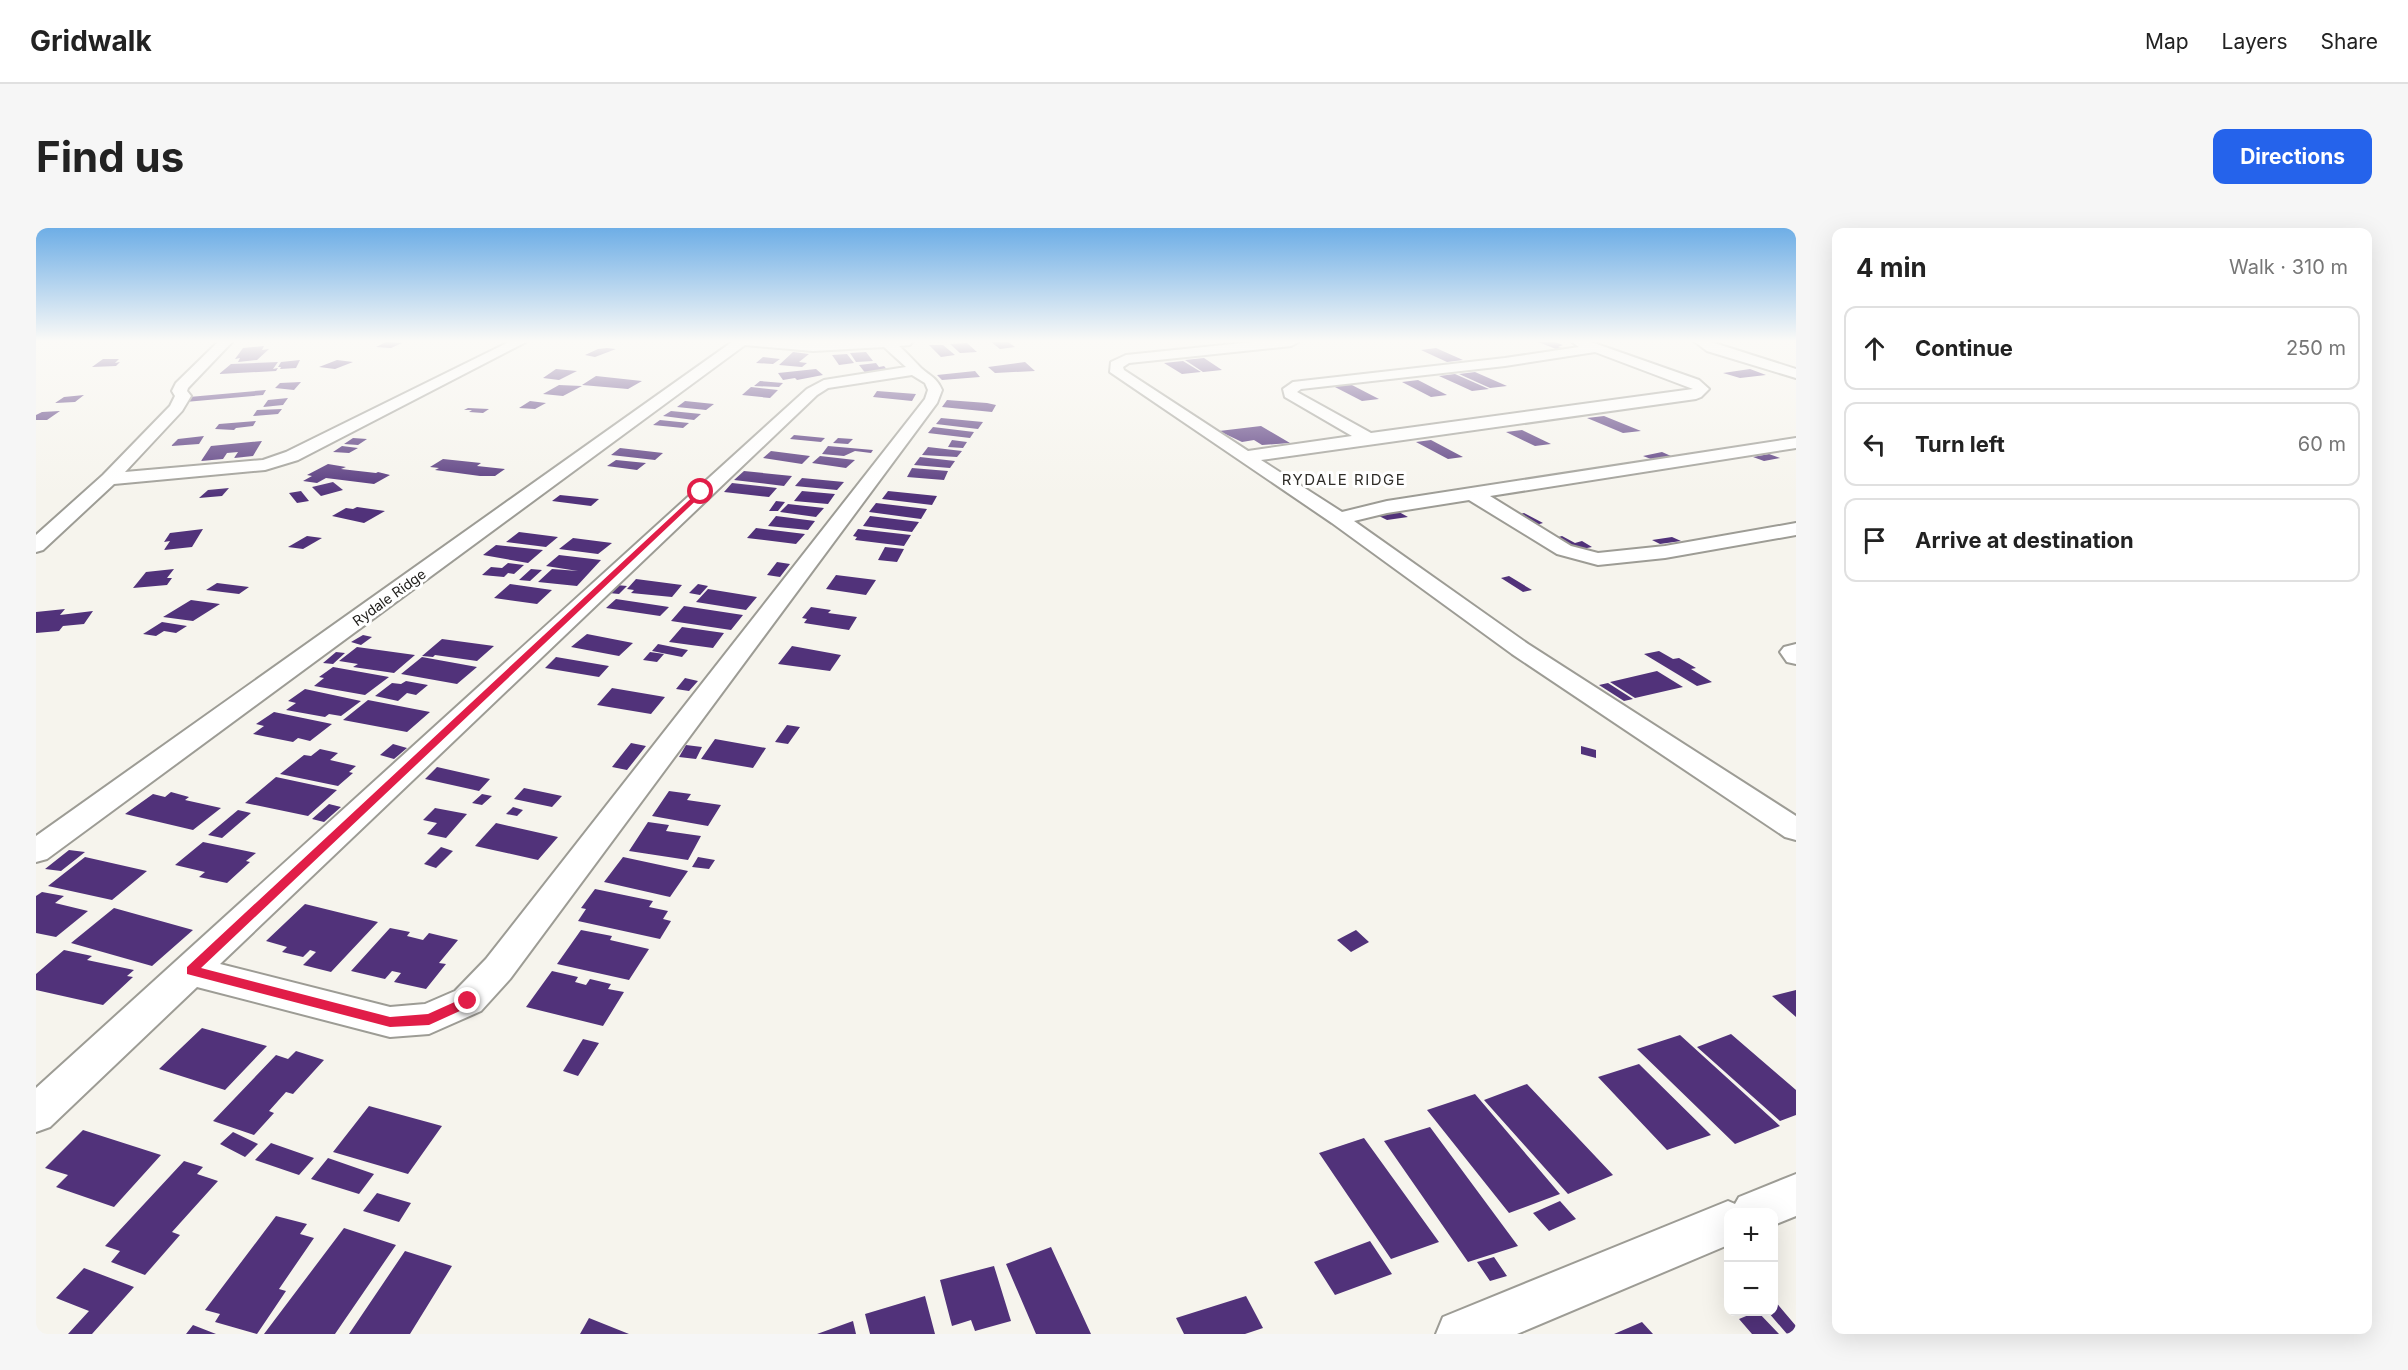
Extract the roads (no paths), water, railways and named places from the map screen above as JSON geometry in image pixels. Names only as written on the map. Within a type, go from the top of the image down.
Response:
[{"type":"street","points":[[36,546],[109,479],[177,408],[183,396],[181,394]]},
{"type":"street","points":[[109,479],[265,465],[292,456],[416,394]]},
{"type":"street","name":"Rydale Ridge","points":[[36,851],[670,394]]},
{"type":"street","points":[[36,1114],[684,508],[810,394]]},
{"type":"street","points":[[191,970],[390,1022],[429,1020],[468,1001],[498,969],[932,400],[934,394]]},
{"type":"street","points":[[1150,394],[1339,519],[1520,649],[1796,830]]},
{"type":"street","points":[[1291,394],[1367,438]]},
{"type":"street","points":[[1245,457],[1367,438],[1544,416],[1696,394]]},
{"type":"street","points":[[1339,519],[1387,507],[1796,443]]},
{"type":"street","points":[[1474,495],[1564,550],[1598,559],[1665,552],[1796,529]]},
{"type":"street","points":[[1796,651],[1792,652],[1796,657]]},
{"type":"street","points":[[1764,1208],[1796,1195]]},
{"type":"street","points":[[1460,1334],[1724,1225]]},
{"type":"district","name":"RYDALE RIDGE","points":[[1344,479]]}]
